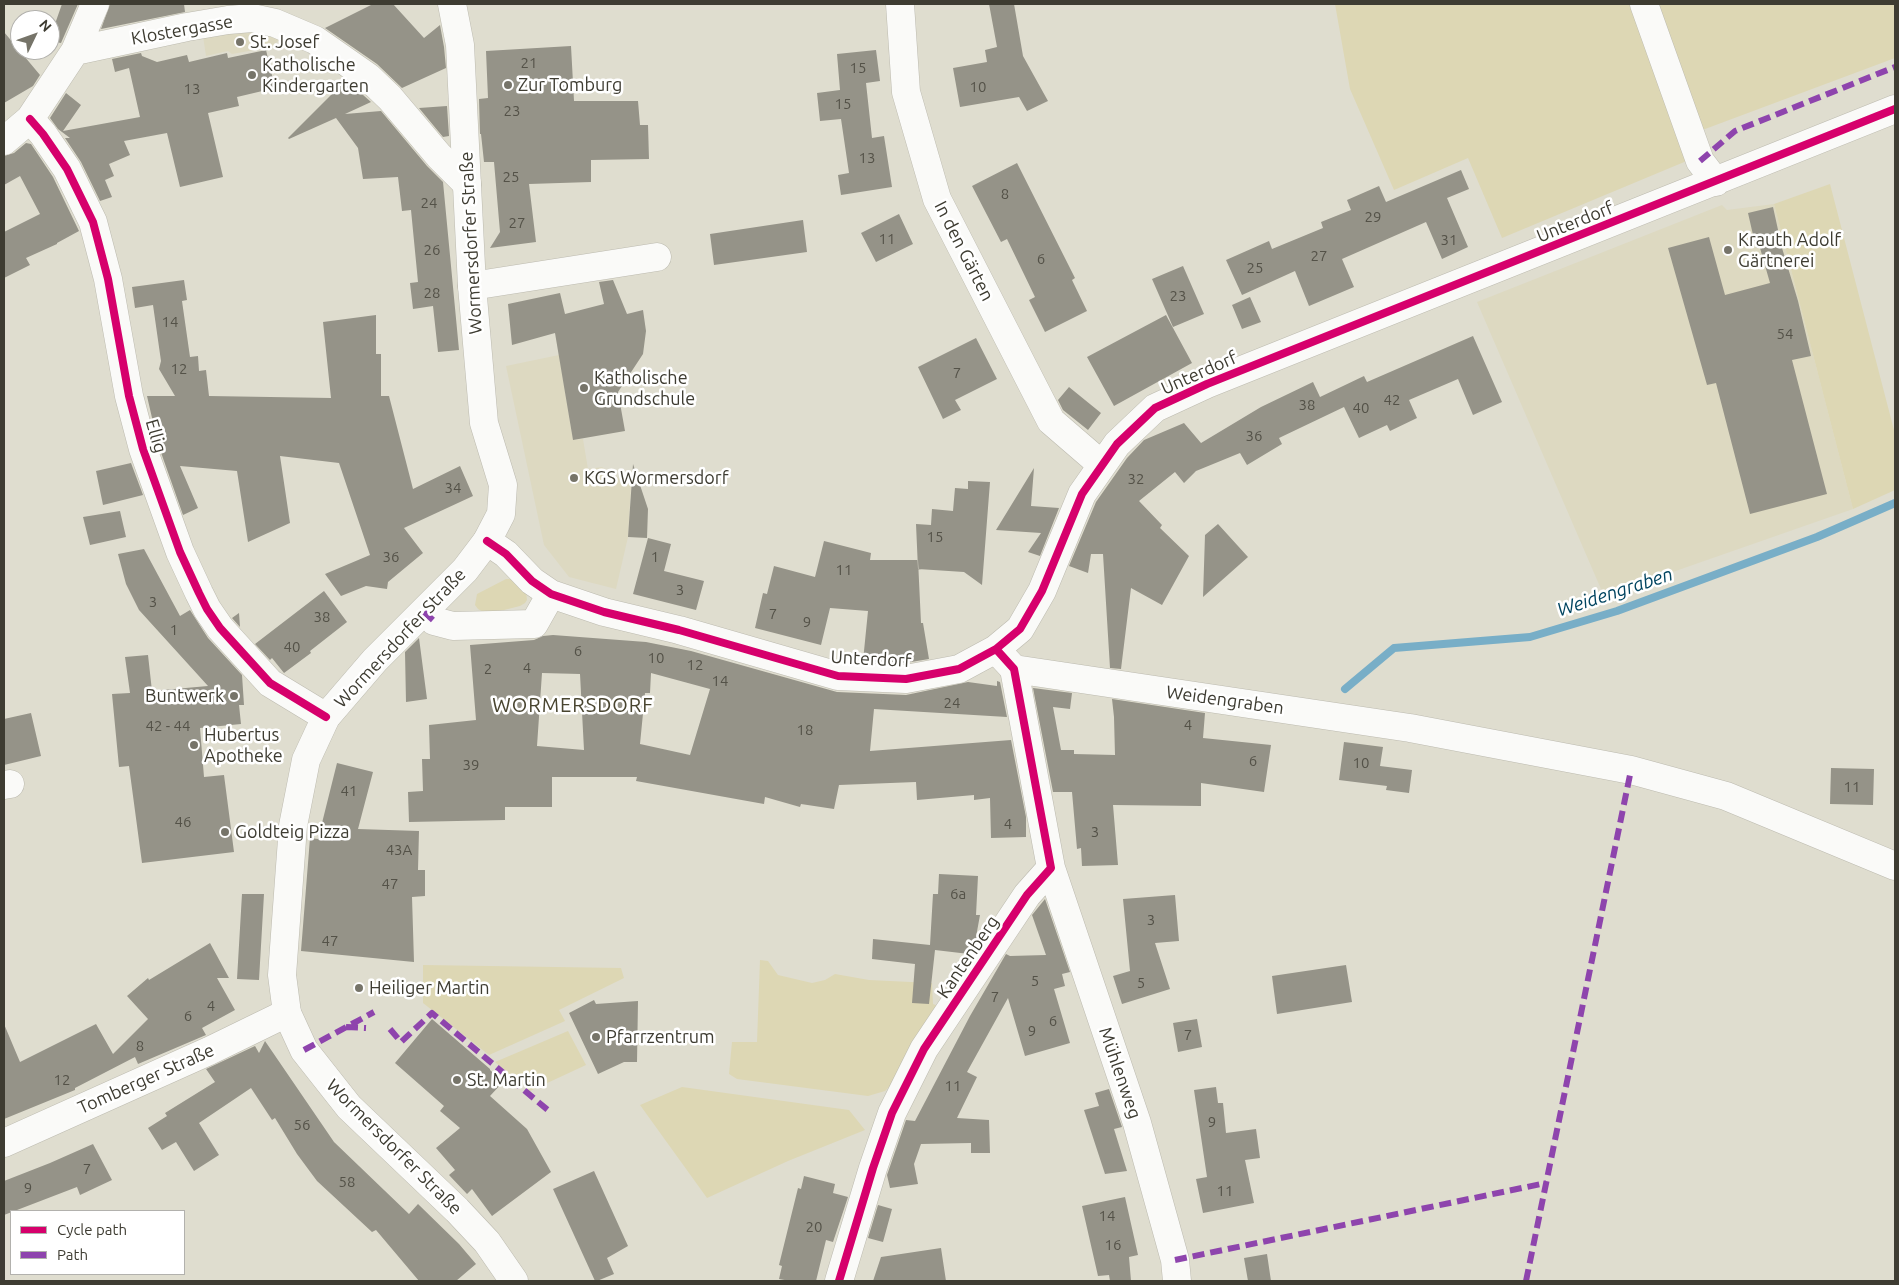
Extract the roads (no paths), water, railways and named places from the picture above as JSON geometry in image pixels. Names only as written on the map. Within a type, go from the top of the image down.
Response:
[{"type":"street","points":[[4,141],[30,119],[75,52],[94,4]]},
{"type":"street","name":"Wormersdorfer Straße","points":[[452,4],[460,45],[472,286],[484,423],[503,486],[501,514],[487,541],[465,570],[375,660],[326,717],[306,760],[293,826],[282,975],[287,1013],[304,1050],[349,1107],[457,1210],[487,1242],[514,1281]]},
{"type":"street","name":"In den Gärten","points":[[900,4],[906,92],[937,199],[1050,421],[1102,465]]},
{"type":"street","points":[[1644,4],[1700,161],[1716,182]]},
{"type":"street","name":"Klostergasse","points":[[75,52],[187,27],[228,20],[252,18],[275,23],[315,40],[368,77],[390,98],[439,156],[467,184]]},
{"type":"street","name":"Unterdorf","points":[[487,541],[506,554],[532,581],[551,594],[604,612],[679,630],[838,676],[906,679],[1005,659],[1042,591],[1082,494],[1117,444],[1155,408],[1207,384],[1895,109]]},
{"type":"street","name":"Ellig","points":[[30,119],[43,134],[67,169],[94,222],[108,279],[129,396],[143,449],[180,552],[203,601],[220,628],[270,683],[326,717]]},
{"type":"street","points":[[472,286],[657,257]]},
{"type":"street","points":[[434,621],[453,626],[534,624],[551,594]]},
{"type":"street","points":[[1005,659],[1051,868]]},
{"type":"street","name":"Weidengraben","points":[[1005,659],[1410,728],[1631,770],[1717,794],[1895,866]]},
{"type":"street","name":"Kantenberg","points":[[839,1281],[892,1112],[924,1049],[1027,895],[1051,868]]},
{"type":"street","name":"Mühlenweg","points":[[1051,868],[1137,1123],[1176,1260],[1177,1281]]},
{"type":"street","name":"Tomberger Straße","points":[[4,1143],[209,1051],[287,1013]]},
{"type":"waterway","name":"Weidengraben","points":[[1345,689],[1394,648],[1530,637],[1617,611],[1817,537],[1895,503]]},
{"type":"place","name":"St. Josef","points":[[240,42]]},
{"type":"place","name":"Katholische Kindergarten","points":[[252,75]]},
{"type":"place","name":"Zur Tomburg","points":[[508,85]]},
{"type":"place","name":"Krauth Adolf Gärtnerei","points":[[1728,250]]},
{"type":"place","name":"Katholische Grundschule","points":[[584,388]]},
{"type":"place","name":"KGS Wormersdorf","points":[[574,478]]},
{"type":"place","name":"Buntwerk","points":[[234,696]]},
{"type":"place","name":"Hubertus Apotheke","points":[[194,745]]},
{"type":"place","name":"Goldteig Pizza","points":[[225,832]]},
{"type":"place","name":"Heiliger Martin","points":[[359,988]]},
{"type":"place","name":"Pfarrzentrum","points":[[596,1037]]},
{"type":"place","name":"St. Martin","points":[[457,1080]]},
{"type":"district","name":"WORMERSDORF","points":[[573,705]]}]
